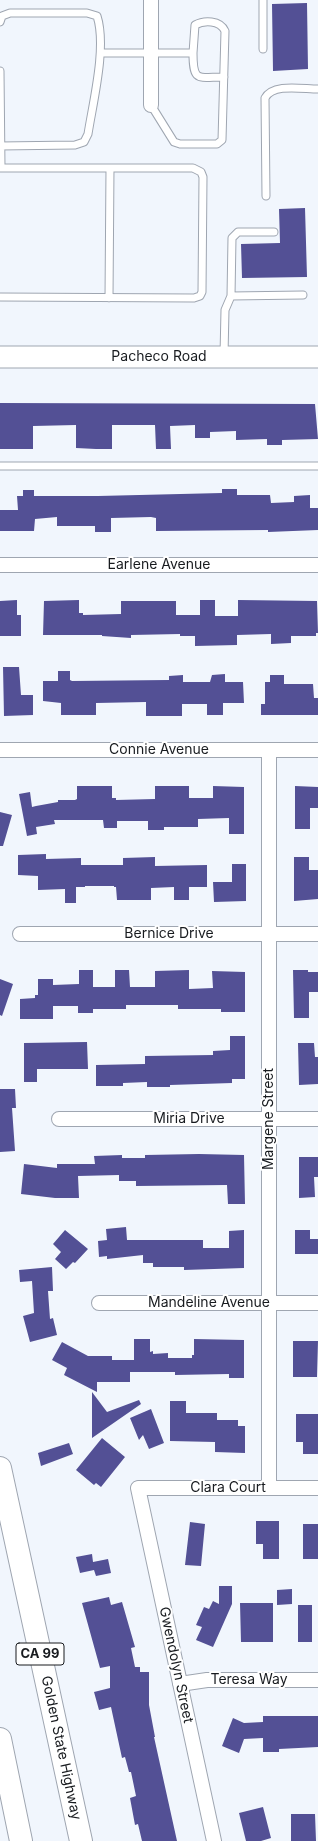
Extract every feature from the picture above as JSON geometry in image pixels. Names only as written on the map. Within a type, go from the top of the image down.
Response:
[{"type":"highway","name":"Golden State Highway","points":[[0,1468],[81,1841]]},
{"type":"highway","points":[[0,1739],[21,1841]]},
{"type":"street","points":[[150,0],[151,105]]},
{"type":"street","name":"Pacheco Road","points":[[0,356],[318,357]]},
{"type":"street","name":"Earlene Avenue","points":[[0,565],[318,565]]},
{"type":"street","name":"Connie Avenue","points":[[0,750],[318,750]]},
{"type":"street","name":"Margene Street","points":[[269,750],[269,1488]]},
{"type":"street","name":"Bernice Drive","points":[[20,934],[318,934]]},
{"type":"street","name":"Miria Drive","points":[[59,1119],[318,1119]]},
{"type":"street","name":"Mandeline Avenue","points":[[99,1303],[318,1303]]},
{"type":"street","name":"Clara Court","points":[[138,1488],[318,1488]]},
{"type":"street","name":"Gwendolyn Street","points":[[138,1488],[214,1841]]},
{"type":"street","name":"Teresa Way","points":[[180,1684],[207,1680],[318,1680]]},
{"type":"lane","points":[[263,0],[263,49]]},
{"type":"lane","points":[[0,22],[2,16],[10,13],[87,13],[97,16],[99,23],[101,53],[88,134],[84,142],[75,145],[0,146]]},
{"type":"lane","points":[[151,105],[174,142],[180,144],[217,144],[222,140],[223,134],[225,30],[219,23],[200,22],[195,25],[193,71],[195,75],[200,77],[224,77]]},
{"type":"lane","points":[[101,53],[193,53]]},
{"type":"lane","points":[[0,71],[1,167],[193,168],[200,172],[203,177],[202,292],[200,296],[194,298],[0,297]]},
{"type":"lane","points":[[266,196],[265,98],[268,92],[275,89],[318,89]]},
{"type":"lane","points":[[109,298],[110,168]]},
{"type":"lane","points":[[224,357],[225,310],[231,296],[232,238],[234,234],[238,232],[274,232]]},
{"type":"lane","points":[[231,296],[303,296]]},
{"type":"lane","points":[[0,466],[318,466]]},
{"type":"building","points":[[307,3],[308,69],[273,71],[272,4]]},
{"type":"building","points":[[305,208],[307,277],[242,278],[241,244],[280,243],[279,209]]},
{"type":"building","points":[[0,403],[315,404],[318,439],[282,440],[282,445],[267,445],[267,439],[236,440],[236,431],[210,432],[210,438],[195,438],[195,425],[170,426],[171,449],[156,449],[155,425],[112,425],[112,449],[96,449],[76,448],[76,425],[33,426],[33,449],[0,449]]},
{"type":"building","points":[[222,489],[237,489],[237,495],[270,495],[271,503],[294,502],[294,496],[310,495],[310,508],[318,508],[318,530],[268,532],[268,530],[156,531],[156,518],[151,517],[111,518],[111,532],[95,532],[95,526],[57,526],[57,517],[35,519],[34,531],[0,531],[0,510],[18,510],[17,496],[23,496],[23,490],[34,490],[34,496],[98,496],[222,493]]},
{"type":"building","points":[[17,600],[17,615],[21,615],[21,636],[0,636],[0,601]]},
{"type":"building","points":[[79,600],[79,613],[83,613],[83,615],[121,614],[121,601],[176,601],[176,615],[200,615],[200,600],[215,600],[215,616],[238,616],[238,600],[317,601],[318,633],[316,633],[316,636],[291,636],[291,643],[271,644],[271,634],[237,635],[237,645],[195,646],[195,636],[180,636],[180,634],[131,635],[131,638],[102,635],[43,635],[44,601]]},
{"type":"building","points":[[3,667],[19,667],[21,695],[33,695],[33,715],[4,716]]},
{"type":"building","points":[[58,671],[70,671],[70,680],[72,681],[169,680],[169,676],[183,675],[183,682],[210,682],[212,675],[225,674],[225,682],[243,682],[244,703],[223,703],[223,715],[207,715],[207,704],[182,704],[182,716],[146,716],[146,702],[96,703],[96,715],[61,715],[61,703],[43,701],[43,681],[58,681]]},
{"type":"building","points":[[270,675],[284,675],[284,684],[313,684],[314,698],[318,698],[318,715],[261,715],[261,704],[265,704],[265,682],[270,682]]},
{"type":"building","points":[[77,786],[112,786],[112,798],[116,798],[116,800],[155,799],[155,786],[189,786],[189,798],[213,798],[213,786],[244,787],[244,834],[229,834],[229,818],[198,819],[198,827],[164,827],[164,830],[148,830],[148,821],[117,821],[117,828],[104,828],[103,820],[54,820],[55,824],[36,827],[37,834],[27,836],[19,794],[30,792],[32,807],[58,802],[58,800],[75,800],[77,799]]},
{"type":"building","points":[[295,786],[318,787],[318,808],[310,808],[310,829],[295,829]]},
{"type":"building","points":[[0,812],[12,815],[3,846],[0,846]]},
{"type":"building","points":[[46,854],[46,859],[81,858],[81,865],[123,865],[123,858],[155,857],[155,866],[207,865],[207,887],[189,887],[189,900],[174,900],[174,887],[151,888],[151,900],[117,900],[116,887],[114,886],[76,887],[76,903],[65,903],[65,889],[38,890],[38,876],[18,875],[18,855]]},
{"type":"building","points":[[294,857],[309,857],[309,870],[318,870],[318,899],[294,901]]},
{"type":"building","points":[[232,864],[246,864],[246,901],[214,902],[213,882],[232,882]]},
{"type":"building","points":[[79,970],[93,970],[93,987],[115,987],[115,970],[129,970],[130,987],[155,987],[155,971],[189,970],[189,989],[213,988],[212,971],[245,972],[245,1012],[221,1012],[221,1009],[178,1009],[178,1005],[126,1005],[126,1009],[93,1009],[93,1013],[78,1013],[78,1006],[53,1006],[53,1019],[20,1019],[20,999],[35,998],[35,995],[38,995],[38,979],[53,979],[53,985],[79,984]]},
{"type":"building","points":[[293,970],[318,972],[318,992],[309,992],[309,1018],[294,1018]]},
{"type":"building","points":[[0,979],[13,984],[2,1016],[0,1015]]},
{"type":"building","points":[[230,1036],[245,1036],[245,1079],[232,1079],[232,1083],[170,1085],[170,1087],[147,1087],[147,1082],[123,1083],[123,1086],[96,1086],[96,1065],[145,1064],[145,1056],[213,1055],[213,1051],[230,1050]]},
{"type":"building","points":[[87,1042],[88,1069],[37,1069],[37,1082],[24,1082],[24,1043]]},
{"type":"building","points":[[298,1043],[314,1043],[315,1057],[318,1057],[318,1084],[299,1085]]},
{"type":"building","points":[[0,1089],[15,1089],[16,1108],[12,1108],[15,1151],[0,1152]]},
{"type":"building","points":[[122,1155],[122,1158],[145,1158],[145,1155],[244,1155],[245,1204],[228,1204],[227,1185],[136,1186],[136,1181],[119,1181],[119,1175],[78,1176],[79,1198],[55,1198],[21,1194],[24,1164],[57,1168],[57,1164],[95,1164],[94,1156]]},
{"type":"building","points":[[299,1157],[318,1157],[318,1177],[314,1177],[315,1197],[299,1198]]},
{"type":"building","points":[[126,1227],[127,1240],[203,1240],[203,1248],[229,1248],[229,1231],[244,1230],[244,1268],[184,1270],[184,1267],[153,1267],[153,1263],[143,1263],[143,1255],[107,1259],[107,1256],[99,1257],[98,1241],[107,1240],[106,1229]]},
{"type":"building","points":[[65,1230],[88,1249],[75,1263],[73,1262],[66,1269],[55,1259],[61,1252],[53,1244]]},
{"type":"building","points":[[295,1230],[310,1230],[310,1239],[318,1239],[318,1254],[295,1254]]},
{"type":"building","points":[[52,1267],[53,1291],[48,1291],[50,1319],[53,1318],[57,1335],[30,1342],[23,1316],[34,1313],[32,1281],[20,1282],[19,1270]]},
{"type":"building","points":[[134,1339],[150,1339],[150,1352],[153,1351],[153,1354],[168,1353],[168,1358],[192,1358],[192,1355],[194,1355],[194,1339],[244,1340],[244,1378],[229,1378],[229,1374],[175,1375],[175,1372],[130,1372],[130,1382],[97,1382],[97,1392],[64,1375],[67,1368],[52,1360],[62,1342],[88,1356],[112,1356],[112,1360],[134,1360]]},
{"type":"building","points":[[293,1341],[318,1341],[317,1377],[293,1377]]},
{"type":"building","points":[[92,1392],[107,1412],[139,1400],[141,1404],[92,1438]]},
{"type":"building","points":[[170,1401],[186,1401],[186,1413],[217,1413],[217,1420],[238,1420],[238,1426],[245,1426],[245,1453],[215,1452],[215,1442],[170,1441]]},
{"type":"building","points":[[151,1409],[164,1443],[149,1449],[143,1435],[139,1440],[130,1418]]},
{"type":"building","points":[[296,1414],[318,1414],[318,1454],[303,1454],[303,1442],[296,1442]]},
{"type":"building","points":[[102,1438],[125,1457],[101,1487],[96,1483],[94,1485],[76,1470]]},
{"type":"building","points":[[69,1443],[73,1454],[41,1466],[38,1453]]},
{"type":"building","points":[[256,1521],[279,1521],[279,1559],[263,1559],[263,1544],[256,1544]]},
{"type":"building","points":[[190,1522],[205,1524],[201,1566],[185,1565]]},
{"type":"building","points":[[303,1524],[318,1524],[318,1559],[303,1559]]},
{"type":"building","points":[[92,1554],[93,1562],[108,1559],[111,1573],[96,1576],[94,1570],[80,1573],[76,1557]]},
{"type":"building","points":[[219,1586],[232,1586],[232,1604],[213,1647],[196,1640],[202,1627],[196,1625],[204,1607],[209,1609],[213,1601],[219,1604]]},
{"type":"building","points":[[292,1589],[292,1604],[277,1605],[277,1590]]},
{"type":"building","points":[[109,1597],[111,1605],[122,1602],[135,1647],[131,1648],[135,1667],[140,1667],[140,1672],[149,1672],[149,1705],[154,1737],[177,1841],[142,1841],[138,1824],[135,1825],[130,1798],[136,1796],[131,1772],[129,1772],[125,1757],[122,1758],[111,1707],[99,1710],[94,1692],[110,1688],[110,1666],[100,1668],[82,1603]]},
{"type":"building","points":[[240,1603],[273,1603],[273,1642],[241,1642]]},
{"type":"building","points":[[298,1605],[312,1605],[312,1642],[298,1642]]},
{"type":"building","points":[[263,1716],[318,1716],[318,1747],[279,1749],[279,1752],[263,1752],[263,1738],[244,1739],[239,1753],[222,1746],[233,1718],[244,1723],[263,1722]]},
{"type":"building","points":[[263,1807],[271,1838],[261,1841],[246,1841],[239,1813]]},
{"type":"building","points":[[291,1814],[315,1814],[316,1841],[291,1841]]}]
